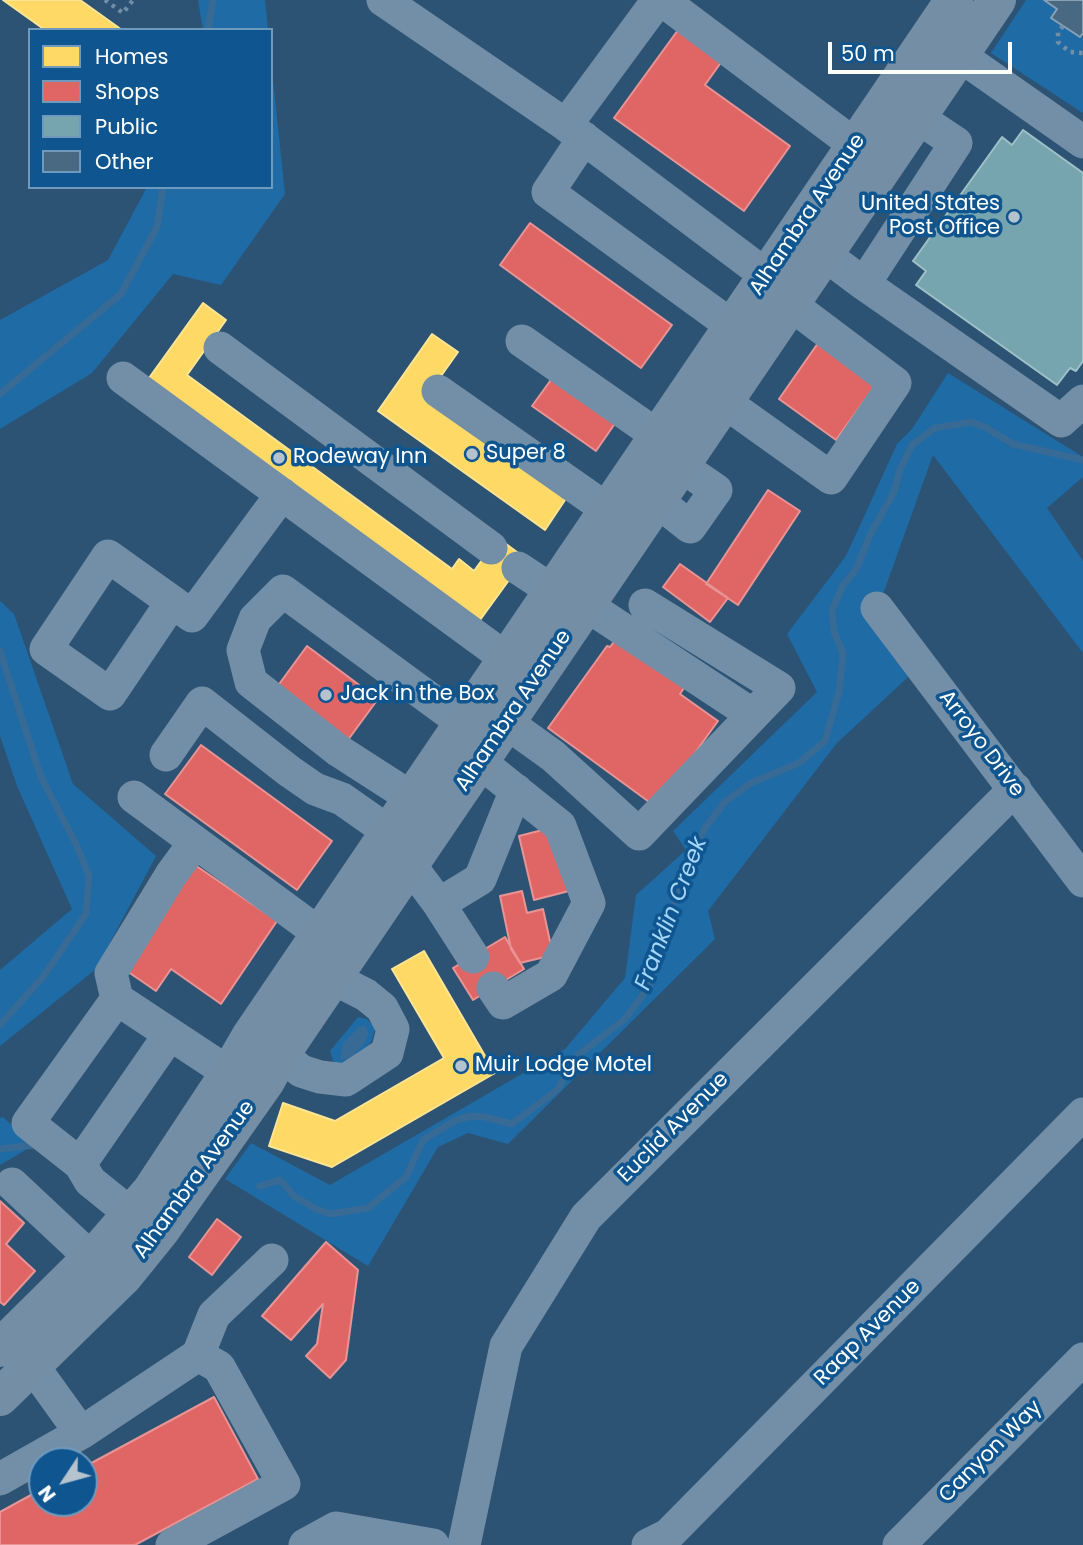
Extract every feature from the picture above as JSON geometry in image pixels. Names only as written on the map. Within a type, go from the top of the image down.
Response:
[{"type":"main road","name":"Alhambra Avenue","points":[[0,1397],[16,1357],[91,1258],[151,1191],[250,1037],[506,659],[574,602],[608,510],[681,466],[723,404],[855,145],[954,0]]},
{"type":"main road","name":"Alhambra Avenue","points":[[16,1357],[122,1277],[161,1230],[261,1089],[281,1054],[506,723],[574,602],[643,490],[658,436],[732,326],[824,254],[996,0]]},
{"type":"street","points":[[383,0],[575,131],[895,383],[831,478],[740,413],[723,404]]},
{"type":"street","points":[[732,326],[548,192],[575,131],[660,0],[855,145]]},
{"type":"street","points":[[959,55],[1083,142]]},
{"type":"street","points":[[864,284],[956,143],[917,117]]},
{"type":"street","points":[[824,254],[1061,421],[1083,401]]},
{"type":"street","points":[[522,341],[658,436],[681,466]]},
{"type":"street","points":[[220,348],[491,548]]},
{"type":"street","points":[[123,377],[506,659]]},
{"type":"street","points":[[438,391],[608,510]]},
{"type":"street","points":[[172,602],[192,616],[282,494]]},
{"type":"street","points":[[518,568],[753,715]]},
{"type":"street","points":[[412,798],[340,751],[251,682],[243,650],[254,619],[283,591],[463,723]]},
{"type":"street","points":[[506,723],[553,756],[639,834],[779,688],[645,605]]},
{"type":"street","name":"Arroyo Drive","points":[[877,608],[1083,881]]},
{"type":"street","points":[[166,755],[202,703],[315,789],[342,799],[389,832]]},
{"type":"street","points":[[480,762],[560,826],[589,902],[551,975],[503,1003],[493,988]]},
{"type":"street","name":"Euclid Avenue","points":[[464,1545],[506,1346],[586,1217],[1015,789]]},
{"type":"street","points":[[439,904],[480,879],[516,790]]},
{"type":"street","points":[[134,797],[320,934]]},
{"type":"street","points":[[195,842],[171,875],[111,973],[117,999],[229,1073]]},
{"type":"street","points":[[410,865],[473,957]]},
{"type":"street","points":[[281,1054],[301,1071],[320,1077],[346,1080],[387,1054],[393,1029],[382,1008],[366,995],[333,978]]},
{"type":"street","points":[[117,999],[14,1121],[80,1164],[90,1181],[132,1214]]},
{"type":"street","points":[[80,1164],[170,1034]]},
{"type":"street","name":"Raap Avenue","points":[[648,1545],[668,1535],[1083,1114]]},
{"type":"street","points":[[12,1184],[91,1258]]},
{"type":"street","points":[[0,1479],[81,1433],[198,1355],[214,1315],[272,1260]]},
{"type":"street","points":[[172,1545],[284,1484],[219,1367],[198,1355]]},
{"type":"street","points":[[16,1357],[81,1433]]},
{"type":"street","name":"Canyon Way","points":[[899,1545],[1083,1359]]},
{"type":"street","points":[[305,1545],[336,1528],[433,1545]]},
{"type":"path","points":[[105,0],[123,13],[131,1]]},
{"type":"path","points":[[1063,26],[1058,32],[1058,41],[1070,52],[1083,53]]},
{"type":"shaded area","points":[[198,0],[265,0],[268,28],[203,28]]},
{"type":"shaded area","points":[[1026,0],[1083,0],[1083,113],[991,53]]},
{"type":"shaded area","points":[[273,80],[285,194],[221,285],[173,274],[92,373],[0,429],[0,320],[108,260],[146,189],[273,189]]},
{"type":"shaded area","points":[[948,373],[1083,457],[1083,477],[1047,508],[1083,561],[1083,653],[933,455],[878,608],[921,665],[837,743],[708,911],[715,939],[508,1144],[468,1133],[438,1147],[368,1266],[225,1179],[251,1143],[330,1185],[565,1049],[625,978],[636,895],[686,850],[673,831],[817,692],[787,634],[846,556],[897,444],[912,429]]},
{"type":"shaded area","points":[[0,601],[14,614],[73,784],[156,856],[96,969],[0,1046],[0,970],[72,909],[17,786],[0,736]]},
{"type":"shaded area","points":[[358,1017],[367,1019],[375,1028],[372,1040],[363,1055],[350,1065],[334,1064],[330,1051]]},
{"type":"shaded area","points":[[365,1025],[369,1034],[365,1043],[351,1058],[340,1060],[343,1043],[359,1027]]},
{"type":"shaded area","points":[[3,1117],[34,1145],[0,1165],[0,1118]]},
{"type":"building: Homes","points":[[3,0],[80,0],[119,28],[42,28]]},
{"type":"building: Homes","name":"Rodeway Inn","points":[[203,303],[226,320],[187,375],[452,569],[459,559],[474,571],[498,538],[525,558],[480,620],[149,378]]},
{"type":"building: Homes","name":"Super 8","points":[[432,334],[458,352],[426,397],[567,497],[545,530],[378,411]]},
{"type":"building: Homes","name":"Muir Lodge Motel","points":[[424,951],[495,1073],[332,1167],[269,1146],[283,1103],[335,1121],[444,1058],[392,969]]},
{"type":"building: Shops","points":[[678,30],[722,61],[705,85],[790,146],[744,211],[614,118]]},
{"type":"building: Shops","points":[[530,223],[672,325],[641,368],[500,265]]},
{"type":"building: Shops","points":[[818,343],[877,383],[836,440],[779,399]]},
{"type":"building: Shops","points":[[553,377],[616,422],[596,451],[532,406]]},
{"type":"building: Shops","points":[[768,490],[800,511],[738,605],[706,584]]},
{"type":"building: Shops","points":[[680,564],[728,598],[710,622],[663,587]]},
{"type":"building: Shops","points":[[623,630],[690,679],[680,694],[718,721],[656,807],[548,728],[607,646],[610,647]]},
{"type":"building: Shops","name":"Jack in the Box","points":[[307,646],[378,699],[345,744],[274,691]]},
{"type":"building: Shops","points":[[201,745],[332,841],[297,890],[165,794]]},
{"type":"building: Shops","points":[[554,827],[569,891],[534,900],[519,836]]},
{"type":"building: Shops","points":[[192,863],[277,921],[221,1004],[171,969],[156,991],[121,967]]},
{"type":"building: Shops","points":[[522,891],[527,913],[543,909],[553,955],[520,963],[511,949],[500,896]]},
{"type":"building: Shops","points":[[505,937],[524,969],[473,1000],[453,968]]},
{"type":"building: Shops","points":[[0,1201],[24,1223],[6,1244],[35,1271],[4,1305],[0,1302]]},
{"type":"building: Shops","points":[[217,1219],[241,1237],[212,1275],[189,1257]]},
{"type":"building: Shops","points":[[326,1242],[358,1270],[346,1360],[330,1378],[306,1356],[317,1344],[323,1304],[291,1340],[262,1316]]},
{"type":"building: Shops","points":[[214,1397],[258,1479],[135,1545],[0,1545],[0,1512],[28,1497],[28,1517],[98,1517],[98,1459]]},
{"type":"building: Public","name":"United States Post Office","points":[[1023,130],[1083,173],[1083,361],[1076,371],[1070,368],[1057,385],[916,285],[926,271],[913,261],[1002,137],[1012,145]]},
{"type":"building: Other","points":[[1044,0],[1083,0],[1083,33],[1080,37],[1051,18],[1057,9]]},
{"type":"waterway","points":[[208,28],[213,0]]},
{"type":"waterway","points":[[0,394],[121,294],[157,227],[163,189]]},
{"type":"waterway","name":"Franklin Creek","points":[[260,1186],[280,1180],[294,1196],[331,1214],[368,1208],[406,1177],[423,1140],[456,1120],[471,1116],[512,1124],[557,1090],[577,1056],[625,1019],[649,987],[682,876],[705,828],[725,802],[751,783],[799,763],[825,741],[839,692],[843,653],[834,632],[832,610],[843,585],[856,570],[870,535],[894,492],[900,470],[912,445],[935,428],[971,422],[1013,444],[1083,460]]},
{"type":"waterway","points":[[0,651],[41,777],[76,844],[89,876],[86,914],[43,977],[0,1025]]},
{"type":"waterway","name":"Franklin Creek","points":[[0,1149],[34,1145]]},
{"type":"place","name":"United States Post Office","points":[[1014,217]]},
{"type":"place","name":"Super 8","points":[[472,454]]},
{"type":"place","name":"Rodeway Inn","points":[[279,458]]},
{"type":"place","name":"Jack in the Box","points":[[326,695]]},
{"type":"place","name":"Muir Lodge Motel","points":[[461,1066]]}]
